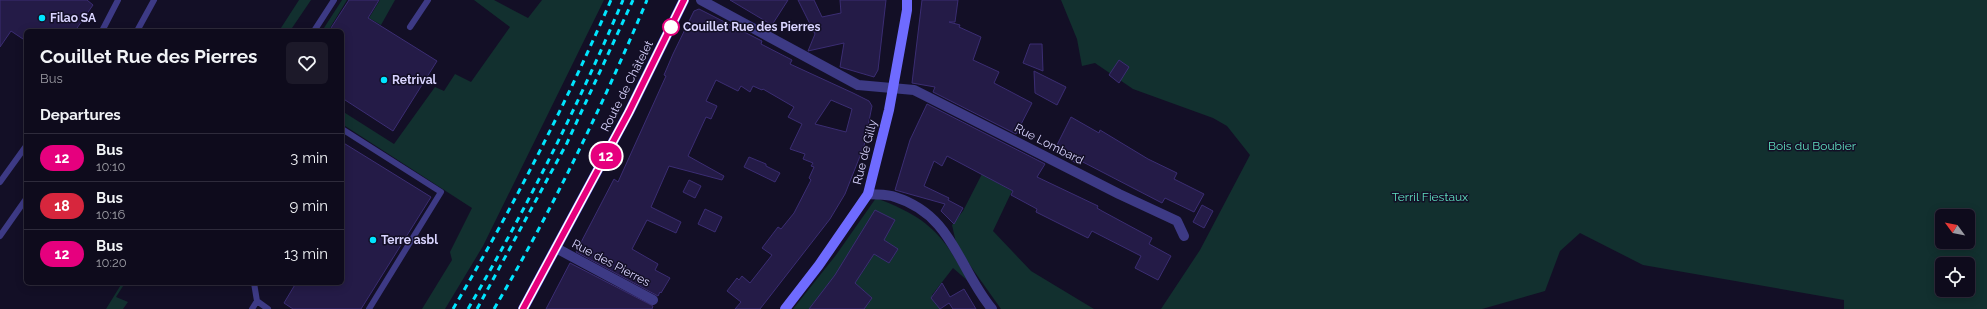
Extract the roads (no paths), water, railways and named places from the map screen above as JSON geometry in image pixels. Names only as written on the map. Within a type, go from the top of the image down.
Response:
[{"type":"main road","name":"Route de Châtelet","points":[[523,309],[629,112],[684,0]]},
{"type":"main road","name":"Rue de Gilly","points":[[784,309],[819,265],[868,194],[889,110],[907,10],[906,0]]},
{"type":"street","points":[[701,0],[858,85],[892,90]]},
{"type":"street","name":"Rue Lombard","points":[[892,90],[914,90],[1112,191],[1177,221],[1184,236]]},
{"type":"street","points":[[868,194],[894,196],[921,208],[949,237],[983,298],[992,309]]},
{"type":"street","name":"Rue des Pierres","points":[[556,248],[653,300]]},
{"type":"lane","points":[[103,29],[118,0]]},
{"type":"lane","points":[[138,29],[154,0]]},
{"type":"lane","points":[[315,29],[334,0]]},
{"type":"lane","points":[[410,27],[428,0]]},
{"type":"lane","points":[[344,130],[441,192],[369,309]]},
{"type":"lane","points":[[0,182],[24,149]]},
{"type":"lane","points":[[0,236],[24,203]]},
{"type":"lane","points":[[252,309],[257,301],[254,285]]},
{"type":"lane","points":[[257,301],[268,309]]},
{"type":"railway","points":[[453,309],[537,157],[611,0]]},
{"type":"railway","points":[[468,309],[531,195],[588,79],[623,0]]},
{"type":"railway","points":[[477,309],[567,143],[633,0]]},
{"type":"railway","points":[[494,309],[536,234],[576,157],[613,79],[647,0]]},
{"type":"place","name":"Filao SA","points":[[42,18]]},
{"type":"place","name":"Couillet Rue des Pierres","points":[[671,27]]},
{"type":"place","name":"Retrival","points":[[384,80]]},
{"type":"place","name":"Terre asbl","points":[[373,240]]},
{"type":"park label","name":"Bois du Boubier","points":[[1812,146]]},
{"type":"park label","name":"Terril Fiestaux","points":[[1430,197]]}]
